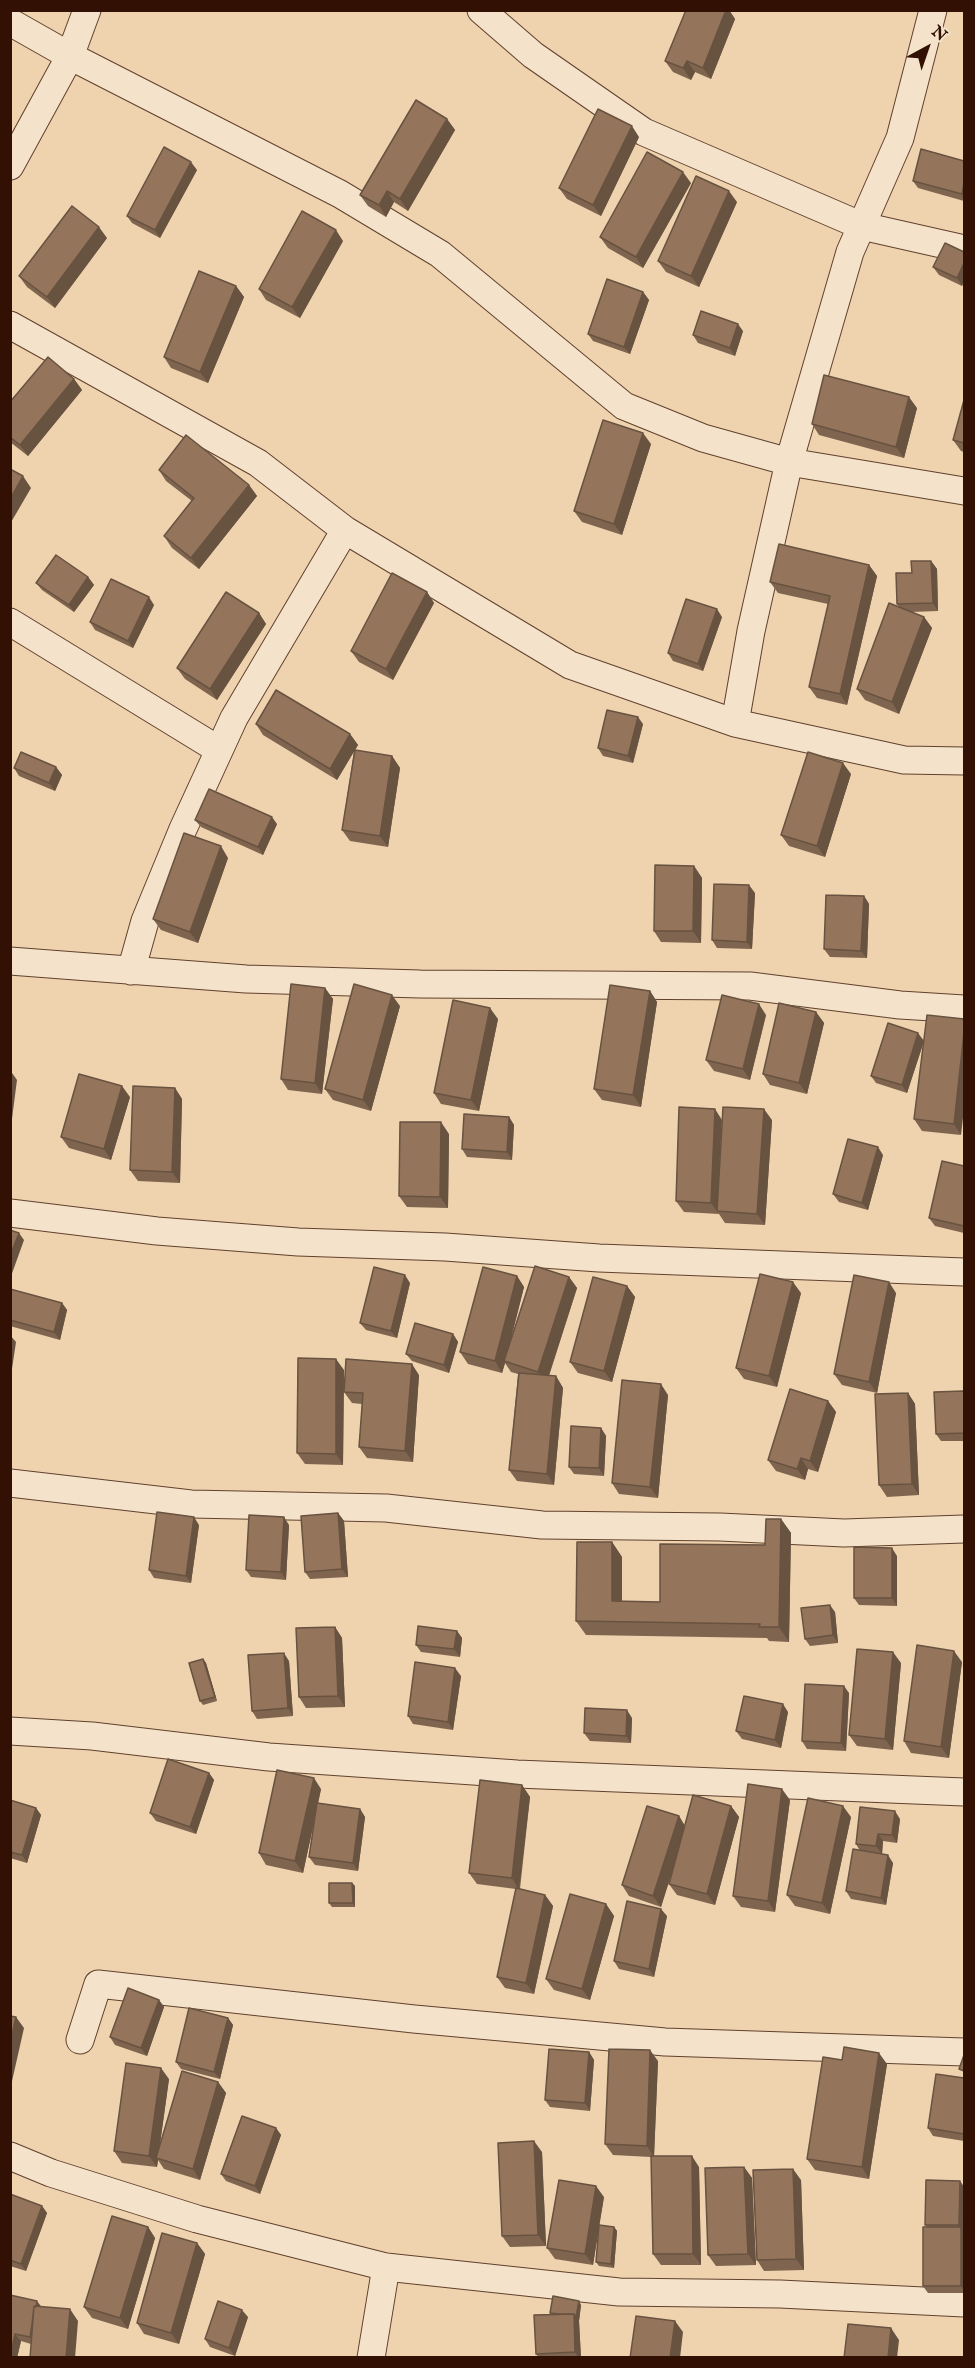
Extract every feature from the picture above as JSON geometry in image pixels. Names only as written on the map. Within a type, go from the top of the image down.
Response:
[{"type":"street","points":[[10,166],[70,56],[87,10]]},
{"type":"street","points":[[482,10],[533,55],[644,132],[862,226],[964,249]]},
{"type":"street","points":[[735,723],[751,631],[789,462],[847,263],[900,138],[933,10]]},
{"type":"street","points":[[10,22],[70,56],[340,194],[440,254],[624,406],[704,438],[789,462],[964,491]]},
{"type":"street","points":[[10,325],[258,463],[345,530],[570,665],[735,723],[904,760],[964,761]]},
{"type":"street","points":[[131,971],[145,921],[234,718],[345,530]]},
{"type":"street","points":[[10,622],[219,750]]},
{"type":"street","points":[[10,960],[246,979],[420,984],[750,986],[900,1005],[964,1009]]},
{"type":"street","points":[[10,1213],[157,1231],[298,1242],[838,1269],[964,1272]]},
{"type":"street","points":[[10,1483],[191,1504],[386,1508],[542,1525],[720,1527],[844,1533],[964,1529]]},
{"type":"street","points":[[10,1731],[92,1736],[269,1757],[506,1774],[964,1791]]},
{"type":"street","points":[[80,2040],[98,1984],[414,2019],[665,2042],[964,2052]]},
{"type":"street","points":[[10,2156],[51,2173],[198,2219],[386,2267],[619,2292],[780,2294],[964,2303]]},
{"type":"street","points":[[371,2358],[386,2267]]},
{"type":"building","points":[[686,10],[726,10],[703,68],[687,61],[683,68],[665,61]]},
{"type":"building","points":[[416,100],[447,119],[400,199],[387,191],[379,205],[360,195]]},
{"type":"building","points":[[598,109],[632,126],[593,205],[559,188]]},
{"type":"building","points":[[164,147],[191,162],[155,230],[127,216]]},
{"type":"building","points":[[921,149],[964,161],[962,194],[913,181]]},
{"type":"building","points":[[647,152],[683,172],[636,257],[600,237]]},
{"type":"building","points":[[696,176],[729,191],[691,276],[658,261]]},
{"type":"building","points":[[72,206],[99,227],[47,297],[19,276]]},
{"type":"building","points":[[302,211],[336,230],[292,307],[259,289]]},
{"type":"building","points":[[945,243],[964,252],[964,263],[957,278],[933,267]]},
{"type":"building","points":[[199,271],[236,286],[200,372],[164,357]]},
{"type":"building","points":[[607,279],[643,292],[624,347],[588,334]]},
{"type":"building","points":[[701,311],[738,324],[730,348],[693,335]]},
{"type":"building","points":[[48,357],[74,379],[20,445],[10,437],[10,402]]},
{"type":"building","points":[[824,375],[909,397],[896,447],[812,424]]},
{"type":"building","points":[[964,400],[964,443],[953,440]]},
{"type":"building","points":[[603,420],[643,433],[614,524],[574,511]]},
{"type":"building","points":[[186,435],[249,485],[191,558],[164,536],[194,498],[159,470]]},
{"type":"building","points":[[10,469],[23,476],[10,499]]},
{"type":"building","points":[[779,544],[869,565],[840,694],[809,687],[830,596],[770,582]]},
{"type":"building","points":[[56,555],[88,577],[69,605],[36,583]]},
{"type":"building","points":[[911,561],[931,561],[933,603],[897,604],[896,573],[912,573]]},
{"type":"building","points":[[392,573],[427,592],[386,669],[351,651]]},
{"type":"building","points":[[111,579],[149,597],[128,641],[90,622]]},
{"type":"building","points":[[226,592],[259,613],[210,689],[177,668]]},
{"type":"building","points":[[686,599],[717,609],[698,664],[668,653]]},
{"type":"building","points":[[889,603],[924,617],[892,702],[857,689]]},
{"type":"building","points":[[276,690],[350,734],[330,769],[256,724]]},
{"type":"building","points":[[607,710],[638,717],[628,756],[598,748]]},
{"type":"building","points":[[355,750],[392,756],[380,836],[342,830]]},
{"type":"building","points":[[21,752],[56,767],[49,783],[14,768]]},
{"type":"building","points":[[808,752],[843,763],[817,846],[781,835]]},
{"type":"building","points":[[209,789],[272,817],[258,847],[195,820]]},
{"type":"building","points":[[184,833],[221,846],[190,932],[153,919]]},
{"type":"building","points":[[655,865],[694,866],[693,931],[654,931]]},
{"type":"building","points":[[714,884],[749,885],[747,942],[712,940]]},
{"type":"building","points":[[826,895],[864,896],[861,951],[824,949]]},
{"type":"building","points":[[291,984],[325,988],[315,1083],[281,1079]]},
{"type":"building","points":[[354,984],[392,995],[363,1100],[325,1089]]},
{"type":"building","points":[[610,985],[650,991],[633,1095],[594,1089]]},
{"type":"building","points":[[722,995],[759,1004],[743,1069],[706,1060]]},
{"type":"building","points":[[453,1000],[490,1008],[471,1100],[434,1093]]},
{"type":"building","points":[[779,1003],[816,1012],[799,1083],[763,1074]]},
{"type":"building","points":[[927,1015],[964,1019],[954,1124],[914,1119]]},
{"type":"building","points":[[888,1023],[918,1033],[902,1085],[871,1076]]},
{"type":"building","points":[[79,1074],[122,1086],[104,1149],[61,1137]]},
{"type":"building","points":[[133,1086],[175,1088],[172,1172],[130,1170]]},
{"type":"building","points":[[679,1107],[715,1109],[711,1203],[676,1201]]},
{"type":"building","points":[[723,1107],[764,1109],[757,1214],[717,1211]]},
{"type":"building","points":[[464,1114],[509,1117],[507,1152],[462,1149]]},
{"type":"building","points":[[400,1122],[441,1122],[440,1197],[399,1196]]},
{"type":"building","points":[[848,1139],[878,1147],[862,1203],[833,1194]]},
{"type":"building","points":[[942,1161],[964,1166],[964,1226],[929,1218]]},
{"type":"building","points":[[10,1230],[19,1233],[10,1256]]},
{"type":"building","points":[[535,1266],[569,1277],[538,1372],[504,1361]]},
{"type":"building","points":[[374,1267],[405,1275],[391,1331],[360,1323]]},
{"type":"building","points":[[483,1267],[517,1276],[495,1361],[460,1352]]},
{"type":"building","points":[[760,1274],[793,1282],[769,1376],[736,1368]]},
{"type":"building","points":[[854,1275],[889,1282],[869,1382],[834,1374]]},
{"type":"building","points":[[593,1277],[627,1286],[604,1371],[570,1362]]},
{"type":"building","points":[[10,1289],[62,1303],[54,1332],[10,1320]]},
{"type":"building","points":[[415,1323],[453,1334],[444,1365],[406,1354]]},
{"type":"building","points":[[298,1358],[336,1359],[336,1454],[297,1453]]},
{"type":"building","points":[[346,1359],[412,1364],[405,1451],[359,1447],[363,1393],[344,1392]]},
{"type":"building","points":[[519,1373],[556,1376],[547,1474],[509,1470]]},
{"type":"building","points":[[622,1380],[661,1384],[650,1487],[612,1483]]},
{"type":"building","points":[[790,1389],[828,1401],[810,1461],[801,1458],[797,1469],[768,1460]]},
{"type":"building","points":[[964,1391],[964,1433],[936,1434],[934,1392]]},
{"type":"building","points":[[908,1393],[912,1484],[879,1485],[875,1394]]},
{"type":"building","points":[[571,1426],[601,1428],[599,1468],[569,1467]]},
{"type":"building","points":[[157,1512],[194,1517],[186,1576],[149,1570]]},
{"type":"building","points":[[338,1513],[342,1569],[305,1572],[301,1516]]},
{"type":"building","points":[[249,1515],[284,1517],[281,1572],[246,1570]]},
{"type":"building","points":[[766,1519],[781,1519],[779,1627],[759,1627],[760,1624],[576,1621],[577,1542],[612,1542],[612,1601],[660,1602],[660,1544],[765,1545]]},
{"type":"building","points":[[854,1547],[892,1548],[892,1598],[854,1598]]},
{"type":"building","points":[[830,1605],[833,1635],[805,1639],[801,1608]]},
{"type":"building","points":[[418,1626],[457,1631],[454,1649],[416,1645]]},
{"type":"building","points":[[335,1627],[338,1696],[299,1697],[296,1628]]},
{"type":"building","points":[[917,1645],[954,1651],[941,1747],[904,1741]]},
{"type":"building","points":[[857,1649],[893,1652],[885,1739],[849,1735]]},
{"type":"building","points":[[284,1653],[288,1708],[252,1711],[248,1655]]},
{"type":"building","points":[[203,1659],[215,1697],[200,1701],[189,1663]]},
{"type":"building","points":[[415,1662],[455,1668],[448,1722],[408,1716]]},
{"type":"building","points":[[805,1684],[844,1686],[841,1743],[802,1741]]},
{"type":"building","points":[[744,1696],[783,1704],[775,1740],[736,1731]]},
{"type":"building","points":[[585,1708],[627,1710],[626,1736],[584,1733]]},
{"type":"building","points":[[168,1759],[209,1773],[190,1827],[150,1813]]},
{"type":"building","points":[[277,1770],[314,1778],[295,1861],[259,1853]]},
{"type":"building","points":[[480,1780],[522,1785],[512,1878],[469,1873]]},
{"type":"building","points":[[748,1784],[782,1789],[768,1901],[733,1896]]},
{"type":"building","points":[[693,1795],[731,1806],[707,1894],[669,1884]]},
{"type":"building","points":[[808,1798],[843,1806],[822,1903],[787,1895]]},
{"type":"building","points":[[10,1800],[36,1808],[22,1855],[10,1852]]},
{"type":"building","points":[[317,1803],[360,1809],[353,1863],[309,1857]]},
{"type":"building","points":[[647,1806],[679,1816],[653,1896],[622,1885]]},
{"type":"building","points":[[860,1807],[895,1811],[892,1835],[878,1834],[876,1846],[856,1844]]},
{"type":"building","points":[[853,1849],[888,1855],[881,1898],[846,1891]]},
{"type":"building","points":[[329,1883],[352,1883],[353,1903],[329,1903]]},
{"type":"building","points":[[516,1888],[545,1895],[526,1983],[497,1977]]},
{"type":"building","points":[[570,1894],[606,1904],[582,1989],[546,1979]]},
{"type":"building","points":[[627,1901],[661,1909],[649,1969],[614,1961]]},
{"type":"building","points":[[128,1988],[159,2000],[141,2048],[110,2037]]},
{"type":"building","points":[[189,2008],[228,2018],[214,2072],[176,2062]]},
{"type":"building","points":[[10,2016],[16,2017],[10,2044]]},
{"type":"building","points":[[844,2047],[879,2053],[862,2167],[807,2159],[823,2057],[842,2060]]},
{"type":"building","points":[[549,2049],[589,2052],[585,2103],[545,2100]]},
{"type":"building","points":[[609,2049],[650,2050],[647,2146],[605,2144]]},
{"type":"building","points":[[964,2055],[964,2071],[959,2069]]},
{"type":"building","points":[[126,2063],[161,2068],[149,2156],[114,2151]]},
{"type":"building","points":[[182,2071],[218,2082],[193,2169],[156,2158]]},
{"type":"building","points":[[936,2074],[964,2078],[964,2134],[928,2128]]},
{"type":"building","points":[[242,2116],[276,2128],[255,2186],[221,2174]]},
{"type":"building","points":[[534,2141],[538,2235],[502,2236],[498,2143]]},
{"type":"building","points":[[651,2156],[692,2156],[693,2254],[653,2254]]},
{"type":"building","points":[[744,2167],[748,2254],[708,2255],[705,2168]]},
{"type":"building","points":[[793,2169],[796,2259],[757,2260],[753,2170]]},
{"type":"building","points":[[559,2180],[596,2186],[585,2254],[547,2248]]},
{"type":"building","points":[[926,2180],[960,2181],[959,2225],[925,2225]]},
{"type":"building","points":[[10,2194],[42,2206],[21,2264],[10,2260]]},
{"type":"building","points":[[112,2216],[148,2227],[120,2318],[84,2307]]},
{"type":"building","points":[[599,2225],[614,2227],[611,2264],[596,2262]]},
{"type":"building","points":[[923,2227],[961,2227],[961,2286],[923,2286]]},
{"type":"building","points":[[162,2233],[197,2243],[171,2333],[137,2323]]},
{"type":"building","points":[[10,2295],[37,2301],[36,2307],[34,2306],[30,2337],[15,2334],[10,2357]]},
{"type":"building","points":[[553,2296],[579,2301],[576,2317],[574,2314],[550,2313]]},
{"type":"building","points":[[218,2301],[242,2310],[229,2348],[205,2339]]},
{"type":"building","points":[[34,2306],[70,2309],[66,2358],[30,2358]]},
{"type":"building","points":[[574,2314],[575,2352],[536,2354],[534,2315]]},
{"type":"building","points":[[636,2316],[675,2321],[670,2358],[630,2358]]},
{"type":"building","points":[[848,2324],[891,2328],[888,2358],[844,2358]]}]
